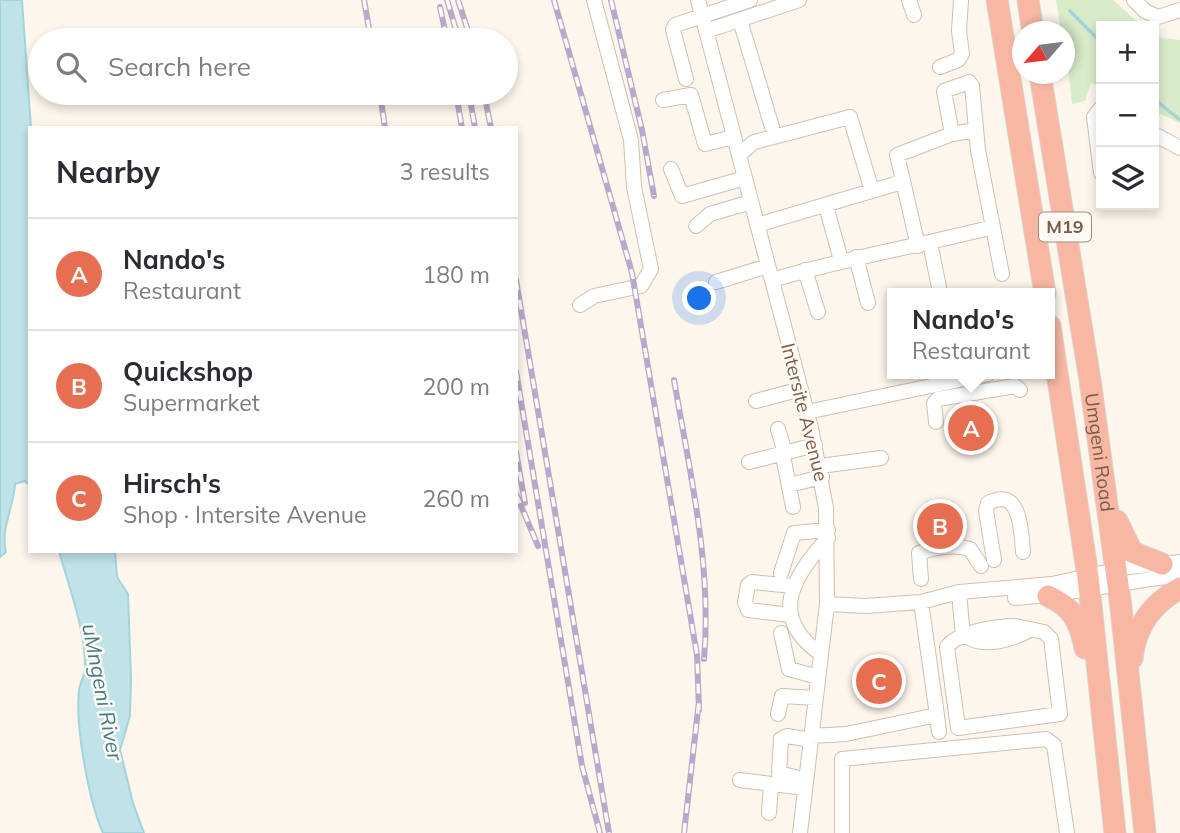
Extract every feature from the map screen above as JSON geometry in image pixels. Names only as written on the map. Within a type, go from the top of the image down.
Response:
[{"type":"highway","name":"M19","points":[[997,0],[1044,288]]},
{"type":"highway","points":[[1028,0],[1032,21]]},
{"type":"highway","name":"Umgeni Road","points":[[1042,84],[1107,497],[1146,833]]},
{"type":"highway","name":"Umgeni Road","points":[[1055,360],[1088,584],[1115,833]]},
{"type":"highway","points":[[1107,497],[1113,506],[1125,542],[1132,552],[1174,567]]},
{"type":"highway","points":[[1129,683],[1139,629],[1158,602],[1180,588]]},
{"type":"highway","points":[[1048,596],[1063,602],[1076,617],[1087,660],[1100,681]]},
{"type":"street","points":[[580,305],[594,296],[641,286],[651,269],[634,187],[629,130],[594,0]]},
{"type":"street","name":"Intersite Avenue","points":[[698,0],[821,472],[828,534],[827,604],[800,833]]},
{"type":"street","points":[[704,23],[750,0]]},
{"type":"street","points":[[686,79],[674,28],[740,20],[799,0]]},
{"type":"street","points":[[909,0],[914,15]]},
{"type":"street","points":[[940,67],[957,61],[962,54],[959,31],[961,0]]},
{"type":"street","points":[[1134,0],[1144,10],[1158,17],[1180,10]]},
{"type":"street","points":[[740,20],[772,127]]},
{"type":"street","points":[[952,134],[944,91],[965,81],[972,86],[976,130],[1002,274]]},
{"type":"street","points":[[663,100],[691,95],[705,144],[734,137]]},
{"type":"street","points":[[1096,114],[1096,133]]},
{"type":"street","points":[[739,155],[754,142],[850,117],[873,191]]},
{"type":"street","points":[[939,287],[902,183],[898,154],[952,134],[976,130]]},
{"type":"street","points":[[1159,137],[1180,148]]},
{"type":"street","points":[[671,169],[682,195],[745,178]]},
{"type":"street","points":[[757,225],[902,183]]},
{"type":"street","points":[[696,226],[710,214],[751,202]]},
{"type":"street","points":[[826,206],[841,260]]},
{"type":"street","points":[[716,282],[805,270],[841,260],[924,245],[993,227]]},
{"type":"street","points":[[856,257],[868,303]]},
{"type":"street","points":[[805,270],[818,312]]},
{"type":"street","points":[[807,412],[964,379]]},
{"type":"street","points":[[936,422],[934,403],[938,399],[990,388],[1015,386],[1020,390]]},
{"type":"street","points":[[756,401],[801,389]]},
{"type":"street","points":[[778,429],[793,507]]},
{"type":"street","points":[[749,463],[784,457],[815,445]]},
{"type":"street","points":[[789,485],[821,472],[881,458]]},
{"type":"street","points":[[921,579],[919,552],[928,549],[959,546],[970,549],[987,563],[986,511],[988,503],[996,499],[1009,500],[1017,508],[1023,552]]},
{"type":"street","points":[[781,573],[794,533],[828,534]]},
{"type":"street","points":[[821,654],[799,635],[790,615],[793,586],[808,559],[828,534]]},
{"type":"street","points":[[1117,577],[1174,567]]},
{"type":"street","points":[[959,597],[1048,596],[1117,577],[1174,567]]},
{"type":"street","points":[[790,615],[748,610],[745,602],[748,585],[752,582],[793,586]]},
{"type":"street","points":[[827,604],[865,606],[921,602],[1052,584],[1088,584]]},
{"type":"street","points":[[959,597],[966,637]]},
{"type":"street","points":[[921,602],[939,732]]},
{"type":"street","points":[[1009,626],[1046,633],[1054,646],[1060,713],[960,728],[946,651],[953,640],[966,637],[975,631],[1009,626]]},
{"type":"street","points":[[781,633],[789,669],[818,677]]},
{"type":"street","points":[[778,714],[782,696],[816,698]]},
{"type":"street","points":[[805,784],[779,773],[781,739],[787,736],[811,738],[846,734],[937,715]]},
{"type":"street","points":[[842,833],[842,759],[1046,738],[1054,745],[1067,833]]},
{"type":"street","points":[[740,780],[771,785],[805,784]]},
{"type":"street","points":[[769,813],[771,785]]},
{"type":"green space","points":[[1056,0],[1113,0],[1136,21],[1096,21],[1096,85],[1091,83],[1085,101],[1072,104],[1070,84],[1075,84],[1075,21],[1059,21]]},
{"type":"green space","points":[[1159,38],[1180,40],[1180,123],[1159,113]]},
{"type":"water","points":[[0,0],[22,0],[31,126],[28,126],[28,484],[25,481],[15,484],[6,527],[6,552],[0,557]]},
{"type":"water","name":"uMngeni River","points":[[60,553],[115,553],[117,577],[128,594],[131,679],[130,716],[120,750],[133,803],[144,833],[103,833],[93,803],[79,724],[79,688],[85,669],[76,608]]},
{"type":"waterway","points":[[1070,11],[1096,37]]},
{"type":"waterway","points":[[1159,103],[1180,120]]},
{"type":"railway","points":[[364,0],[369,28]]},
{"type":"railway","points":[[447,0],[455,28]]},
{"type":"railway","points":[[458,0],[467,28]]},
{"type":"railway","points":[[554,0],[632,273],[697,655],[699,710]]},
{"type":"railway","points":[[611,0],[642,130],[654,196]]},
{"type":"railway","points":[[440,7],[444,28]]},
{"type":"railway","points":[[382,105],[385,126]]},
{"type":"railway","points":[[458,105],[462,126]]},
{"type":"railway","points":[[471,105],[475,126]]},
{"type":"railway","points":[[486,105],[491,126]]},
{"type":"railway","points":[[518,292],[609,833]]},
{"type":"railway","points":[[674,380],[693,484],[702,554],[706,624],[704,659]]},
{"type":"railway","points":[[518,383],[582,766],[600,833]]},
{"type":"railway","points":[[518,463],[525,503]]},
{"type":"railway","points":[[518,499],[538,546]]},
{"type":"railway","points":[[684,833],[699,701]]},
{"type":"place","name":"Nando's","points":[[971,428]]},
{"type":"place","name":"Quickshop","points":[[940,526]]},
{"type":"place","name":"Hirsch's","points":[[879,681]]}]
